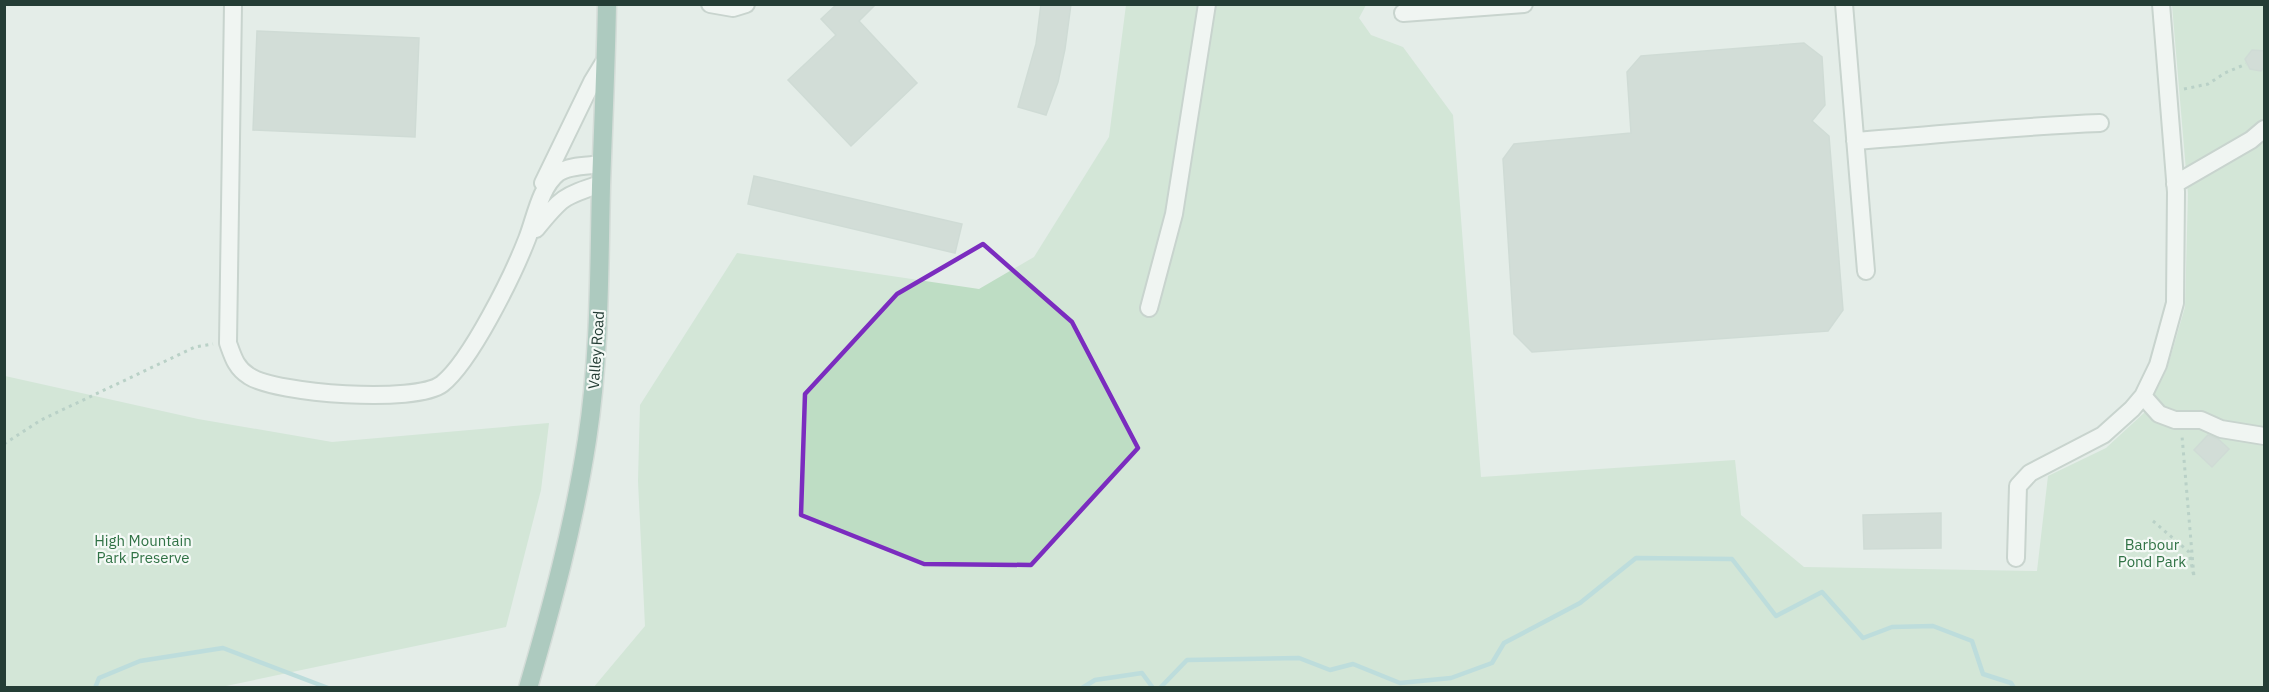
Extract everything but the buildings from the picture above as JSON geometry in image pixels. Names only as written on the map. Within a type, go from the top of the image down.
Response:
[{"type":"main road","name":"Valley Road","points":[[528,687],[561,571],[578,497],[595,371],[600,301],[607,4]]},
{"type":"lane","points":[[233,4],[228,343],[237,367],[251,378],[296,390],[334,394],[400,396],[441,385],[465,357],[512,275],[552,179],[569,168],[602,164]]},
{"type":"lane","points":[[710,4],[733,8],[746,4]]},
{"type":"lane","points":[[1149,308],[1174,214],[1207,4]]},
{"type":"lane","points":[[1403,13],[1524,4]]},
{"type":"lane","points":[[1844,4],[1866,271]]},
{"type":"lane","points":[[2016,558],[2018,486],[2030,473],[2103,435],[2132,409],[2143,396],[2158,365],[2175,303],[2175,184],[2161,4]]},
{"type":"lane","points":[[526,241],[537,194],[592,82],[606,59]]},
{"type":"lane","points":[[1855,141],[1957,131],[2100,123]]},
{"type":"lane","points":[[2175,184],[2265,129]]},
{"type":"lane","points":[[526,241],[558,201],[572,193],[601,184]]},
{"type":"lane","points":[[2143,396],[2159,414],[2175,420],[2201,420],[2221,429],[2265,436]]},
{"type":"path","points":[[2176,91],[2208,84],[2225,73],[2246,64]]},
{"type":"path","points":[[4,444],[40,420],[195,347],[228,343]]},
{"type":"path","points":[[2154,521],[2189,552],[2194,577],[2182,428]]},
{"type":"highlighted area","points":[[983,244],[1072,322],[1138,448],[1031,565],[924,564],[801,515],[805,394],[897,294]]},
{"type":"green space","name":"Barbour Pond Park","points":[[1126,5],[1366,5],[1359,18],[1371,35],[1403,47],[1453,115],[1481,477],[1735,460],[1741,515],[1804,567],[2037,571],[2048,476],[2106,448],[2145,412],[2167,369],[2185,307],[2188,194],[2172,5],[2264,5],[2264,687],[593,688],[645,626],[638,481],[640,405],[737,253],[979,289],[1034,257],[1109,137]]},
{"type":"green space","name":"High Mountain Park Preserve","points":[[5,376],[198,419],[332,442],[549,423],[541,490],[506,627],[221,687],[5,687]]},
{"type":"waterway","points":[[1160,688],[1187,660],[1299,658],[1330,670],[1353,664],[1400,683],[1451,678],[1492,663],[1504,643],[1580,603],[1636,558],[1732,559],[1776,616],[1822,592],[1863,638],[1892,627],[1933,626],[1972,641],[1983,674],[2011,683],[2014,688]]},
{"type":"waterway","points":[[95,688],[99,678],[140,661],[223,648],[328,688]]},
{"type":"waterway","points":[[1082,688],[1095,680],[1142,673],[1153,688]]}]
